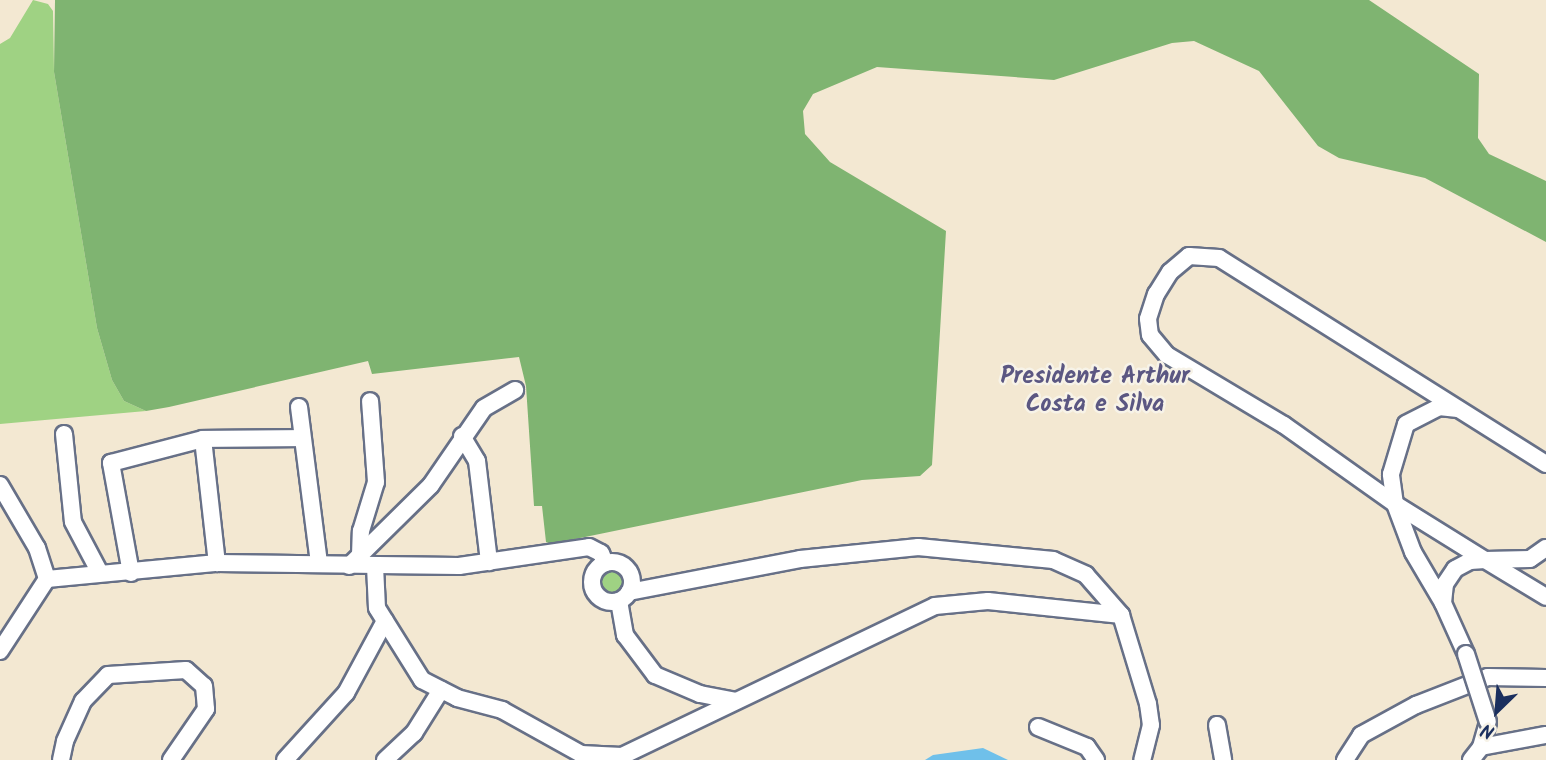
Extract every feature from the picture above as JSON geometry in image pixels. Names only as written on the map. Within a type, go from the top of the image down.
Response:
[{"type":"street","points":[[1546,464],[1219,258],[1189,256],[1161,283],[1148,319],[1150,335],[1167,355],[1284,425],[1395,504],[1546,597]]},
{"type":"street","points":[[355,560],[431,485],[462,436],[484,408],[515,390]]},
{"type":"street","points":[[355,560],[376,482],[370,401]]},
{"type":"street","points":[[299,407],[319,563]]},
{"type":"street","points":[[1461,410],[1439,407],[1406,424],[1392,467],[1395,504],[1413,552],[1443,603],[1466,654],[1488,722],[1476,754]]},
{"type":"street","points":[[64,434],[73,522],[100,573]]},
{"type":"street","points":[[462,436],[477,461],[489,562]]},
{"type":"street","points":[[131,573],[111,463],[203,439],[301,438]]},
{"type":"street","points":[[203,439],[217,563]]},
{"type":"street","points":[[0,485],[37,548],[47,579]]},
{"type":"street","points":[[47,579],[217,563],[319,563],[355,560],[375,566],[489,562],[589,547],[601,552],[605,563]]},
{"type":"street","points":[[605,563],[593,574],[594,592],[605,601],[800,559],[918,547],[1053,559],[1086,575],[1121,615],[1150,715],[1142,760]]},
{"type":"street","points":[[1443,603],[1446,584],[1455,569],[1470,561],[1530,559],[1546,548]]},
{"type":"street","points":[[605,563],[626,568],[632,581],[624,597],[625,635],[655,675],[700,694],[735,701]]},
{"type":"street","points":[[375,566],[377,608],[422,680],[442,690],[502,710],[581,754],[622,756],[935,606],[988,601],[1121,615]]},
{"type":"street","points":[[0,651],[47,579]]},
{"type":"street","points":[[285,760],[346,692],[385,621]]},
{"type":"street","points":[[61,760],[65,741],[83,701],[108,674],[186,670],[204,686],[206,709],[170,760]]},
{"type":"street","points":[[1348,754],[1374,726],[1416,705],[1488,677],[1546,678]]},
{"type":"street","points":[[385,760],[414,733],[442,690]]},
{"type":"street","points":[[1217,725],[1223,760]]},
{"type":"street","points":[[1038,727],[1087,747],[1096,760]]},
{"type":"street","points":[[1476,754],[1546,735]]},
{"type":"green space","points":[[33,0],[48,4],[53,11],[54,72],[97,328],[112,380],[124,401],[146,411],[0,424],[0,44],[10,38]]},
{"type":"green space","points":[[55,0],[1369,0],[1479,74],[1478,138],[1489,154],[1546,181],[1546,242],[1425,178],[1339,158],[1318,146],[1259,71],[1194,41],[1172,43],[1054,80],[877,67],[813,94],[803,111],[805,134],[830,162],[946,231],[932,465],[920,476],[862,480],[551,544],[546,542],[542,506],[534,506],[526,386],[519,357],[372,374],[368,361],[146,411],[124,401],[112,380],[97,328],[54,72]]},
{"type":"green space","points":[[612,568],[622,572],[626,582],[622,592],[612,596],[602,592],[598,582],[602,572]]},
{"type":"water","points":[[983,748],[1008,760],[925,760],[933,755]]},
{"type":"district","name":"Presidente Arthur Costa e Silva","points":[[1095,391]]}]
